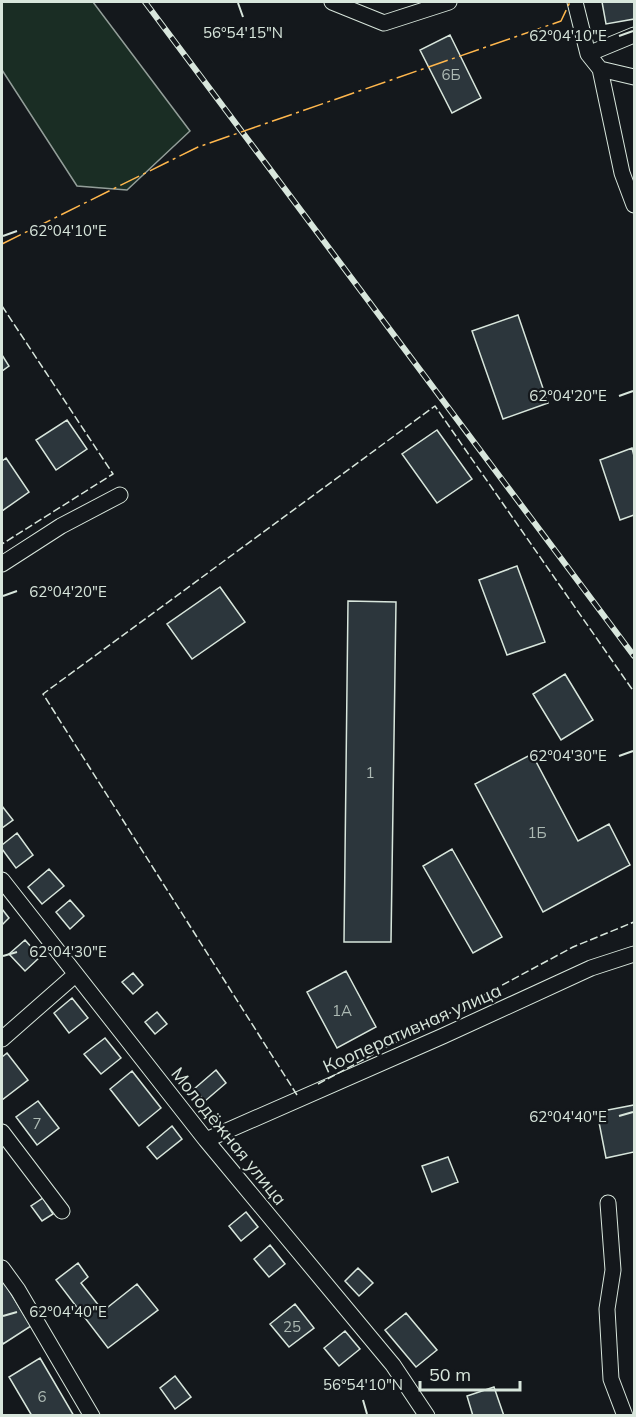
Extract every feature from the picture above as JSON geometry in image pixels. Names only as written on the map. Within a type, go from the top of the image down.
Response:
[{"type":"street","points":[[332,2],[384,23],[449,2]]},
{"type":"street","points":[[575,2],[588,54],[600,69],[622,173],[634,205]]},
{"type":"street","points":[[588,54],[634,35]]},
{"type":"street","points":[[600,69],[634,77]]},
{"type":"street","points":[[2,564],[61,526],[120,495]]},
{"type":"street","name":"Молодёжная улица","points":[[2,880],[206,1140],[393,1365],[427,1416]]},
{"type":"street","name":"Кооперативная улица","points":[[206,1140],[591,968],[634,954]]},
{"type":"street","points":[[2,1039],[75,975]]},
{"type":"street","points":[[2,1132],[62,1211]]},
{"type":"street","points":[[608,1203],[613,1270],[607,1309],[611,1379],[625,1416]]},
{"type":"street","points":[[2,1268],[18,1290],[92,1416]]},
{"type":"green space","points":[[2,2],[93,2],[190,131],[127,190],[77,186],[2,70]]},
{"type":"building","points":[[602,2],[634,2],[634,19],[606,24]]},
{"type":"building","points":[[450,35],[481,98],[452,113],[420,50]]},
{"type":"building","points":[[518,315],[548,403],[503,419],[472,331]]},
{"type":"building","points":[[2,355],[9,366],[2,371]]},
{"type":"building","points":[[67,420],[87,449],[56,470],[36,440]]},
{"type":"building","points":[[437,430],[472,479],[437,503],[402,454]]},
{"type":"building","points":[[632,448],[634,515],[620,520],[600,460]]},
{"type":"building","points":[[6,458],[29,492],[2,511],[2,461]]},
{"type":"building","points":[[517,566],[545,642],[507,655],[479,580]]},
{"type":"building","points":[[220,587],[245,622],[192,659],[167,624]]},
{"type":"building","points":[[348,601],[396,602],[391,942],[344,942]]},
{"type":"building","points":[[565,674],[593,720],[561,740],[533,694]]},
{"type":"building","points":[[532,754],[578,841],[609,824],[630,865],[543,912],[475,784]]},
{"type":"building","points":[[2,806],[13,820],[2,828]]},
{"type":"building","points":[[17,833],[33,855],[16,868],[2,849],[2,845]]},
{"type":"building","points":[[452,849],[502,937],[473,953],[423,866]]},
{"type":"building","points":[[49,869],[64,886],[42,904],[28,887]]},
{"type":"building","points":[[70,900],[84,916],[70,929],[56,912]]},
{"type":"building","points":[[2,909],[9,918],[2,925]]},
{"type":"building","points":[[25,940],[40,957],[25,971],[9,954]]},
{"type":"building","points":[[346,971],[376,1027],[337,1048],[307,992]]},
{"type":"building","points":[[133,973],[143,985],[133,994],[122,982]]},
{"type":"building","points":[[72,998],[88,1018],[69,1033],[54,1013]]},
{"type":"building","points":[[157,1012],[167,1024],[155,1034],[145,1022]]},
{"type":"building","points":[[105,1038],[121,1058],[101,1074],[84,1054]]},
{"type":"building","points":[[7,1053],[28,1080],[2,1100],[2,1057]]},
{"type":"building","points":[[216,1070],[226,1083],[205,1101],[194,1089]]},
{"type":"building","points":[[132,1071],[161,1108],[139,1126],[110,1089]]},
{"type":"building","points":[[38,1101],[59,1128],[37,1145],[16,1117]]},
{"type":"building","points":[[634,1105],[634,1152],[606,1158],[597,1112]]},
{"type":"building","points":[[172,1126],[182,1139],[157,1159],[147,1147]]},
{"type":"building","points":[[448,1157],[458,1182],[432,1192],[422,1166]]},
{"type":"building","points":[[43,1198],[53,1214],[42,1221],[31,1206]]},
{"type":"building","points":[[246,1212],[258,1227],[241,1241],[229,1226]]},
{"type":"building","points":[[270,1245],[285,1264],[269,1277],[254,1259]]},
{"type":"building","points":[[78,1263],[88,1277],[81,1283],[103,1311],[137,1284],[158,1310],[108,1348],[56,1280]]},
{"type":"building","points":[[358,1268],[373,1283],[359,1296],[345,1281]]},
{"type":"building","points":[[2,1279],[31,1326],[3,1344],[2,1341]]},
{"type":"building","points":[[295,1304],[314,1328],[289,1347],[270,1324]]},
{"type":"building","points":[[406,1313],[437,1350],[416,1367],[385,1330]]},
{"type":"building","points":[[345,1331],[360,1349],[339,1366],[324,1348]]},
{"type":"building","points":[[40,1358],[74,1416],[32,1416],[9,1377]]},
{"type":"building","points":[[175,1376],[191,1397],[175,1409],[160,1388]]},
{"type":"building","points":[[494,1387],[504,1416],[473,1416],[467,1396]]},
{"type":"railway","points":[[145,2],[634,656]]},
{"type":"fence","points":[[2,306],[113,474],[2,544]]},
{"type":"fence","points":[[297,1095],[43,694],[435,406],[634,692]]},
{"type":"fence","points":[[318,1084],[573,947],[634,922]]},
{"type":"power","points":[[2,244],[198,147],[561,21],[570,2]]}]
